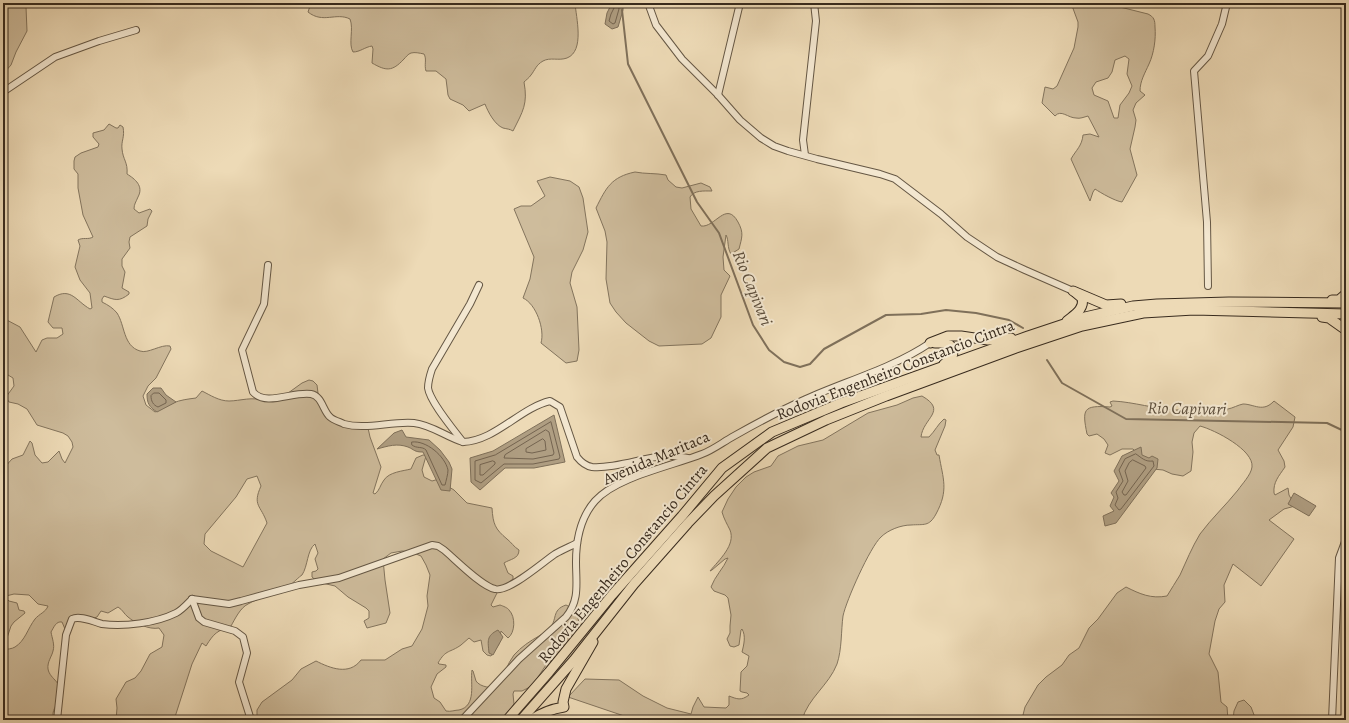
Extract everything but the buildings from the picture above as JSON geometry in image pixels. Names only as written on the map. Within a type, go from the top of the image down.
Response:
[{"type":"highway","points":[[1073,291],[1106,305],[1157,304]]},
{"type":"highway","points":[[1064,324],[1080,310],[1083,303],[1082,298],[1073,291]]},
{"type":"highway","points":[[1296,303],[1338,300],[1346,294]]},
{"type":"highway","name":"Rodovia Engenheiro Constancio Cintra","points":[[506,720],[550,672],[612,595],[722,468],[772,432],[841,403],[942,366],[1064,324],[1133,306],[1230,302],[1346,303]]},
{"type":"highway","name":"Rodovia Engenheiro Constancio Cintra","points":[[521,720],[574,660],[653,562],[688,523],[767,448],[826,420],[894,393],[1016,348],[1082,326],[1142,313],[1194,310],[1346,314]]},
{"type":"highway","points":[[1286,313],[1329,318],[1346,329]]},
{"type":"highway","points":[[1346,319],[1342,320],[1342,322],[1346,329]]},
{"type":"highway","points":[[930,343],[948,336],[961,336],[988,340],[1028,336]]},
{"type":"highway","points":[[930,343],[943,343],[950,345],[954,351],[950,359],[942,366]]},
{"type":"highway","points":[[531,720],[542,712],[564,707],[563,702],[566,689],[587,654],[600,626]]},
{"type":"street","points":[[648,3],[656,25],[682,59],[718,95],[740,120],[761,138],[774,146],[895,179],[941,214],[967,237],[997,257],[1073,291]]},
{"type":"street","points":[[718,95],[740,3]]},
{"type":"street","points":[[805,155],[803,140],[816,21],[814,3]]},
{"type":"street","points":[[1208,286],[1207,222],[1194,72],[1208,56],[1222,24],[1227,3]]},
{"type":"street","points":[[3,92],[55,57],[99,41],[136,30]]},
{"type":"street","points":[[268,265],[264,304],[242,350],[253,392],[257,396],[266,399],[296,394],[313,394],[317,397],[330,417],[345,424],[356,426],[415,423],[463,442],[483,438],[533,408],[550,401],[560,407],[577,457],[582,463],[592,467],[663,456],[689,458]]},
{"type":"street","points":[[463,442],[429,392],[429,378],[432,369],[470,304],[479,285]]},
{"type":"street","name":"Avenida Maritaca","points":[[462,720],[519,659],[572,610],[577,596],[577,543],[581,524],[594,501],[604,492],[619,483],[703,453],[761,421],[806,399],[900,360],[930,343]]},
{"type":"street","points":[[1332,720],[1339,558],[1346,539]]},
{"type":"street","points":[[192,599],[229,604],[299,585],[340,578],[432,545],[438,546],[444,550],[481,581],[495,589],[500,589],[515,583],[555,554],[577,543]]},
{"type":"street","points":[[57,720],[66,635],[72,619],[79,618],[103,624],[117,625],[144,622],[177,613],[192,599]]},
{"type":"street","points":[[192,599],[199,618],[204,622],[234,631],[244,637],[248,653],[239,682],[251,720]]},
{"type":"shaded area","points":[[3,3],[25,3],[27,31],[11,65],[3,74]]},
{"type":"shaded area","points":[[49,3],[99,3],[74,6]]},
{"type":"shaded area","points":[[311,3],[575,3],[578,25],[578,41],[573,54],[564,59],[549,59],[543,61],[524,82],[524,107],[513,131],[503,128],[497,124],[485,104],[469,111],[463,105],[450,99],[446,79],[436,71],[426,71],[424,54],[411,53],[396,66],[385,69],[372,63],[372,46],[353,52],[351,45],[350,19],[345,17],[324,18],[314,15],[308,12]]},
{"type":"shaded area","points":[[1071,3],[1104,3],[1148,14],[1152,16],[1155,25],[1155,36],[1151,60],[1140,87],[1140,91],[1145,95],[1136,103],[1133,110],[1136,120],[1130,149],[1137,175],[1122,202],[1112,199],[1095,189],[1090,201],[1071,159],[1080,145],[1083,135],[1090,134],[1099,137],[1088,116],[1073,118],[1060,113],[1055,116],[1042,103],[1045,87],[1053,89],[1057,86],[1074,48],[1078,22]],"holes":[[[1125,56],[1129,59],[1127,74],[1132,86],[1129,93],[1120,105],[1118,118],[1114,118],[1108,101],[1094,95],[1092,88],[1096,82],[1108,78],[1112,72],[1115,60]]]},
{"type":"shaded area","points":[[109,124],[116,128],[120,125],[123,127],[124,134],[122,149],[127,167],[127,174],[138,183],[140,189],[134,209],[139,213],[150,209],[152,211],[148,219],[147,226],[130,237],[130,248],[122,259],[122,266],[125,272],[122,288],[129,292],[129,294],[120,299],[104,296],[102,299],[102,302],[117,313],[127,340],[134,348],[143,352],[163,346],[170,346],[171,349],[156,378],[148,386],[143,396],[146,405],[155,412],[176,402],[196,398],[202,391],[215,398],[225,401],[251,399],[264,401],[284,396],[302,383],[309,380],[313,381],[317,385],[322,404],[338,420],[368,428],[381,467],[373,493],[375,494],[377,492],[386,477],[396,472],[411,469],[416,458],[426,455],[422,470],[424,477],[432,481],[439,479],[454,490],[467,503],[492,508],[493,518],[497,529],[519,550],[519,553],[516,557],[504,563],[508,573],[513,576],[513,579],[498,591],[491,605],[493,607],[500,605],[508,609],[513,617],[514,625],[508,638],[501,631],[499,644],[491,656],[487,655],[483,651],[481,640],[474,642],[469,638],[461,645],[446,653],[441,659],[438,663],[446,665],[446,667],[437,674],[431,687],[434,698],[440,702],[446,711],[459,710],[465,708],[468,704],[472,693],[472,670],[476,681],[480,685],[489,687],[498,686],[509,662],[514,655],[526,644],[546,632],[552,626],[556,612],[561,607],[566,605],[572,609],[576,613],[580,625],[585,626],[557,656],[546,665],[532,686],[522,691],[514,691],[514,704],[504,720],[257,720],[257,710],[262,702],[292,680],[301,669],[316,661],[333,668],[345,669],[351,668],[361,660],[385,660],[402,649],[412,646],[422,629],[428,606],[427,596],[430,575],[421,556],[411,552],[402,551],[391,553],[383,559],[390,613],[386,623],[367,628],[364,621],[369,618],[369,611],[366,608],[348,597],[335,586],[318,582],[312,577],[312,572],[318,569],[315,559],[318,553],[315,544],[310,550],[302,575],[285,589],[253,601],[245,606],[231,626],[216,633],[206,646],[202,643],[192,664],[174,720],[116,720],[116,699],[126,682],[135,678],[141,671],[150,654],[162,647],[164,635],[159,628],[142,626],[134,622],[118,607],[108,613],[101,611],[97,617],[94,618],[73,618],[65,629],[62,622],[57,623],[53,628],[51,632],[54,649],[48,664],[48,669],[51,676],[58,684],[61,692],[53,713],[54,720],[3,720],[3,650],[15,647],[24,638],[35,619],[46,610],[48,606],[38,604],[29,595],[14,594],[6,596],[9,601],[17,603],[19,610],[24,611],[25,613],[11,626],[3,647],[3,469],[12,459],[23,455],[30,441],[32,443],[35,455],[42,463],[48,462],[59,451],[65,463],[73,447],[68,436],[37,425],[27,409],[18,404],[9,402],[6,397],[14,386],[13,378],[3,372],[3,318],[20,327],[36,352],[42,340],[47,338],[57,338],[63,334],[62,328],[53,328],[48,322],[54,297],[60,294],[69,294],[85,306],[90,309],[92,308],[90,293],[80,280],[75,267],[80,246],[78,240],[93,237],[83,215],[78,188],[78,174],[74,169],[74,161],[75,157],[81,153],[98,147],[99,144],[93,137],[93,133],[104,130]],"holes":[[[257,476],[261,486],[258,493],[257,502],[267,523],[243,567],[211,551],[204,544],[205,534],[236,497],[247,479]]]},
{"type":"shaded area","points":[[635,172],[666,175],[668,180],[676,187],[682,188],[701,183],[710,187],[712,191],[697,192],[690,197],[691,209],[701,226],[706,226],[720,216],[729,214],[734,216],[740,226],[742,235],[739,249],[731,254],[726,235],[723,257],[724,270],[730,276],[721,295],[721,317],[711,338],[702,344],[659,346],[649,341],[626,323],[610,303],[606,279],[607,242],[605,231],[596,208],[610,184],[620,177]]},
{"type":"shaded area","points":[[550,177],[570,181],[579,187],[583,198],[588,232],[583,250],[572,272],[570,283],[577,307],[579,350],[577,361],[566,363],[541,343],[542,331],[538,318],[532,306],[523,298],[530,279],[534,257],[514,209],[521,206],[531,206],[545,196],[537,181]]},
{"type":"shaded area","points":[[922,396],[930,401],[934,411],[923,430],[921,437],[929,437],[944,419],[946,420],[935,450],[937,455],[939,455],[944,484],[943,498],[931,521],[923,525],[907,525],[895,528],[884,534],[876,543],[859,575],[845,609],[840,652],[837,664],[829,679],[809,705],[802,720],[636,720],[568,697],[585,679],[619,680],[643,696],[667,708],[691,714],[698,697],[704,707],[726,708],[729,705],[729,696],[739,699],[749,695],[740,691],[741,672],[747,666],[749,656],[742,652],[744,634],[742,629],[739,645],[734,647],[730,646],[727,639],[730,633],[731,615],[728,598],[725,595],[714,591],[711,587],[728,558],[710,571],[726,552],[731,541],[730,530],[722,512],[728,499],[736,487],[746,477],[754,472],[771,466],[778,456],[798,446],[823,440],[868,413]]},
{"type":"shaded area","points":[[1113,401],[1184,410],[1201,407],[1228,409],[1243,404],[1266,407],[1274,401],[1295,417],[1293,427],[1278,450],[1284,461],[1285,467],[1274,486],[1274,493],[1275,495],[1288,488],[1289,495],[1295,506],[1284,509],[1269,520],[1294,539],[1261,586],[1233,564],[1224,585],[1225,602],[1219,609],[1215,621],[1209,654],[1218,672],[1221,702],[1227,707],[1228,720],[1027,720],[1023,715],[1025,707],[1038,685],[1062,665],[1069,655],[1079,648],[1089,628],[1098,619],[1117,593],[1126,587],[1146,595],[1156,597],[1167,596],[1180,575],[1200,534],[1238,490],[1248,476],[1252,467],[1251,461],[1247,454],[1240,448],[1224,436],[1200,426],[1194,433],[1192,442],[1193,452],[1191,471],[1183,476],[1172,474],[1163,470],[1153,469],[1133,449],[1122,449],[1110,455],[1105,453],[1108,445],[1104,439],[1097,434],[1089,436],[1087,434],[1085,414],[1086,410],[1090,408],[1110,407],[1112,406],[1110,402]]},
{"type":"shaded area","points":[[1244,700],[1251,707],[1256,720],[1233,720],[1234,711],[1238,702]]},
{"type":"water","points":[[612,3],[623,3],[623,10],[618,27],[612,29],[605,24],[607,13]]},
{"type":"water","points":[[153,388],[161,388],[166,395],[176,402],[157,412],[150,406],[147,400],[147,394]]},
{"type":"water","points":[[554,415],[565,462],[534,468],[505,468],[480,490],[471,482],[470,458],[493,451]]},
{"type":"water","points":[[402,430],[406,437],[429,440],[440,450],[449,462],[452,469],[450,491],[441,490],[423,452],[400,445],[392,445],[377,449],[394,433]]},
{"type":"water","points":[[1141,447],[1142,455],[1149,458],[1152,456],[1158,459],[1157,468],[1116,523],[1105,526],[1103,516],[1114,511],[1110,506],[1114,497],[1111,493],[1119,481],[1114,471],[1122,456]]},
{"type":"water","points":[[1294,493],[1316,506],[1309,516],[1288,504]]},
{"type":"water","points":[[498,630],[503,637],[493,655],[489,653],[489,639],[491,634]]},
{"type":"waterway","name":"Rio Capivari","points":[[622,10],[628,64],[697,202],[719,233],[753,325],[769,350],[784,362],[800,367],[810,364],[824,349],[886,315],[921,314],[946,310],[976,313],[1009,320],[1023,328]]},
{"type":"waterway","name":"Rio Capivari","points":[[1047,360],[1062,383],[1126,419],[1327,423],[1346,432]]}]
